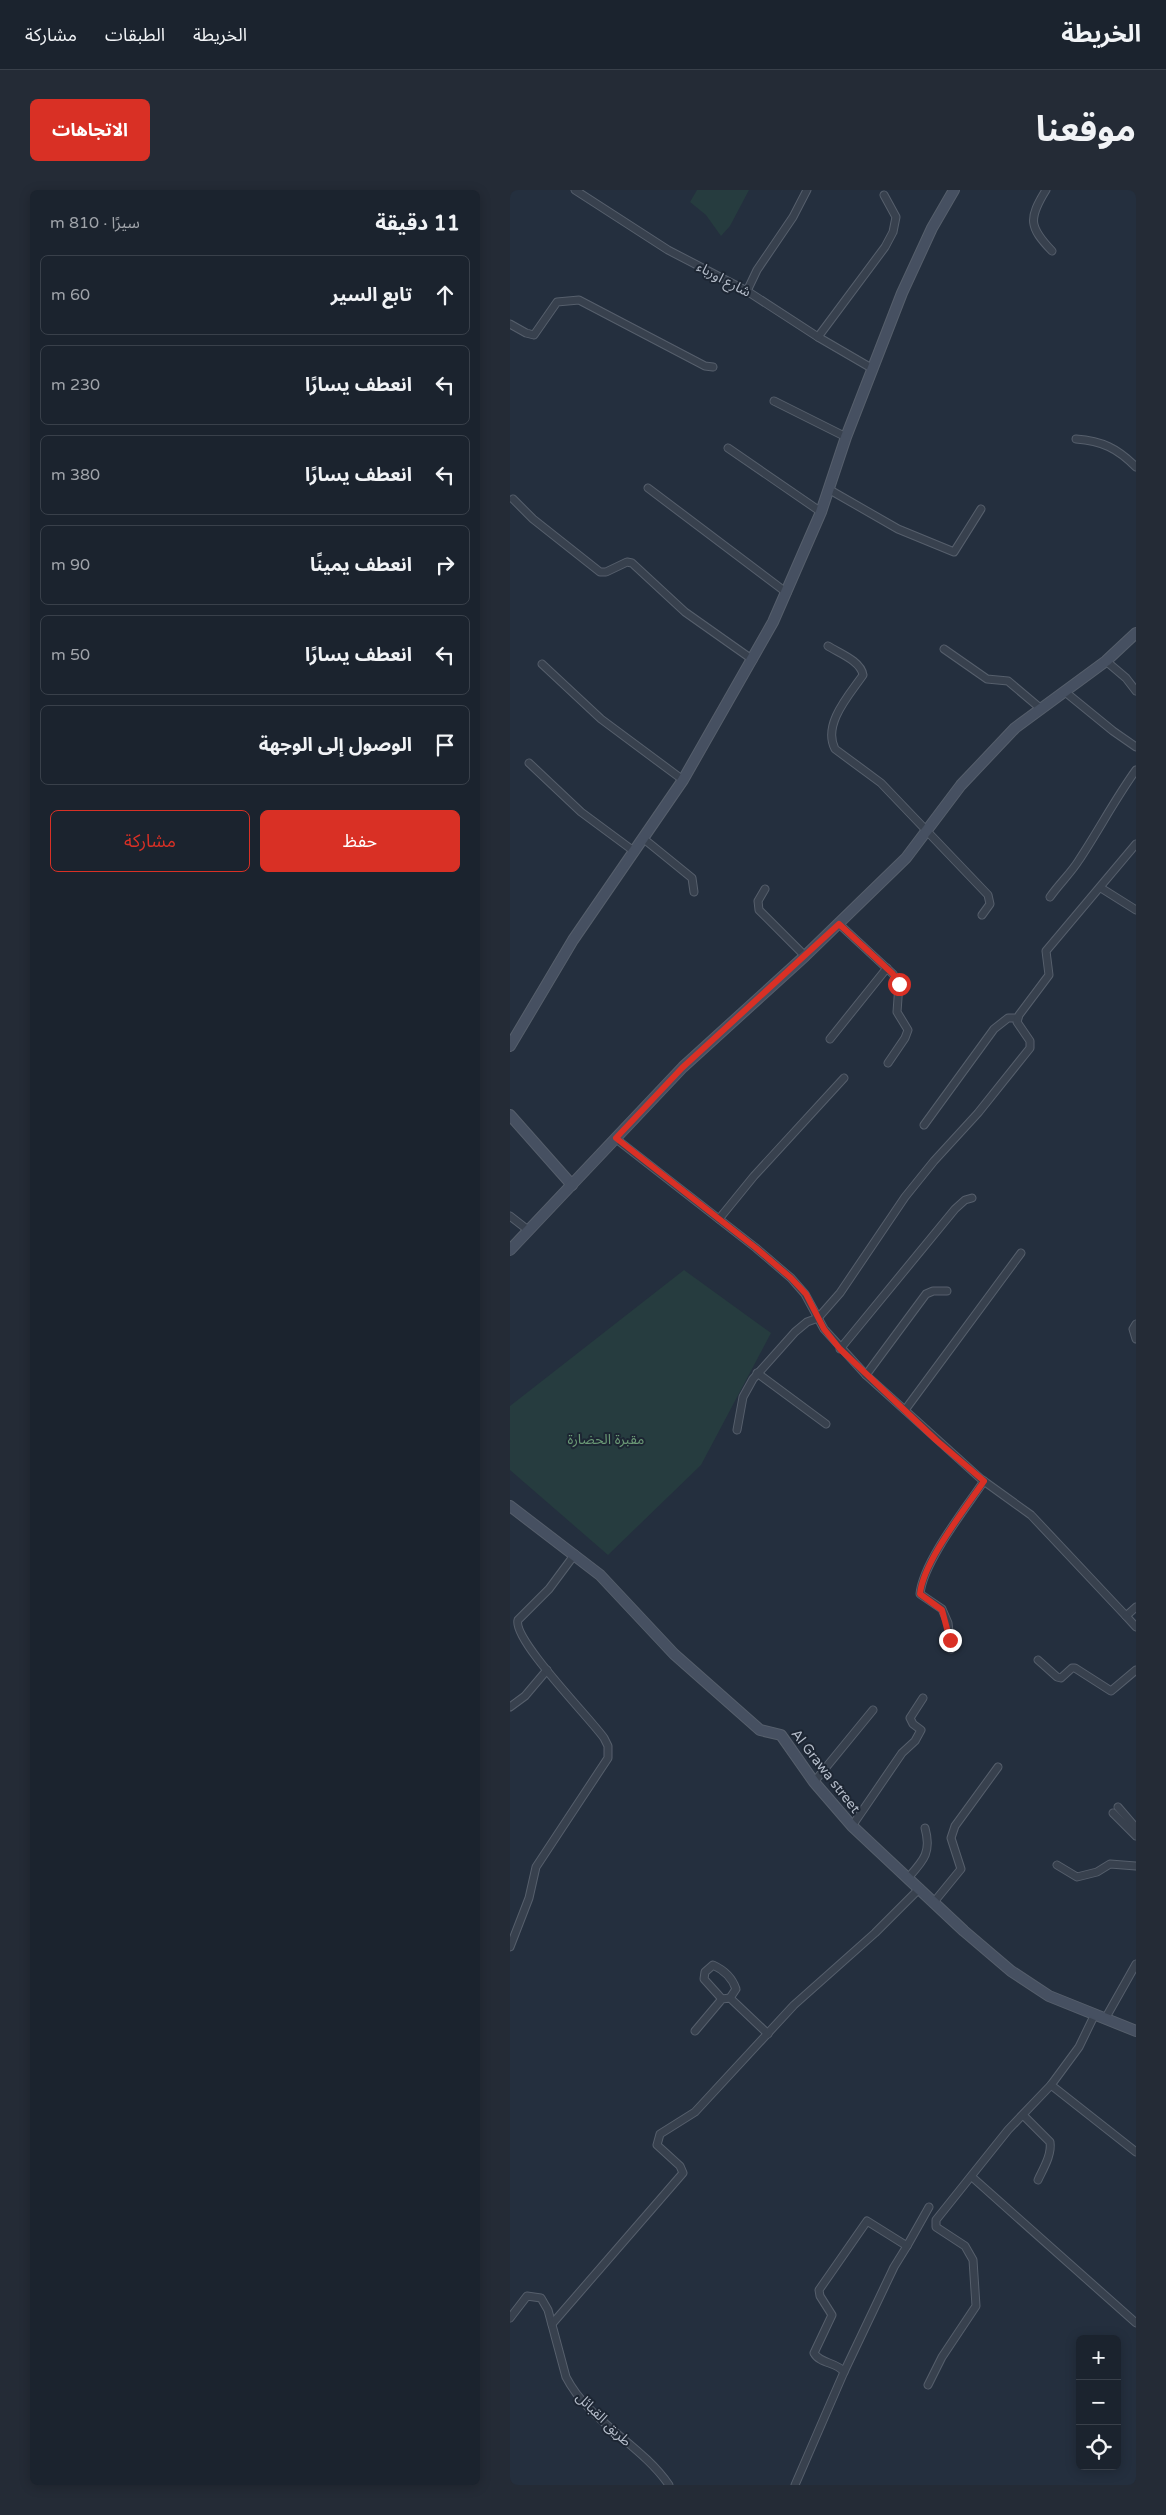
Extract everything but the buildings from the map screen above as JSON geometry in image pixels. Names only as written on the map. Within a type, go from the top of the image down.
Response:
[{"type":"street","name":"شارع اورباء","points":[[575,190],[668,250],[747,291],[818,338],[873,369]]},
{"type":"street","points":[[747,291],[757,270],[776,243],[807,190]]},
{"type":"street","points":[[510,1046],[573,940],[684,780],[753,660],[787,593],[830,490],[846,437],[902,293],[932,228],[954,190]]},
{"type":"street","points":[[1046,190],[1038,203],[1032,224],[1037,236],[1052,251]]},
{"type":"street","points":[[818,338],[885,247],[893,232],[896,216],[884,195]]},
{"type":"street","points":[[510,324],[526,334],[534,335],[557,302],[579,300],[705,366],[713,367]]},
{"type":"street","points":[[774,400],[846,437]]},
{"type":"street","points":[[1076,439],[1098,440],[1125,456],[1136,467]]},
{"type":"street","points":[[728,448],[821,512]]},
{"type":"street","points":[[648,488],[787,593]]},
{"type":"street","points":[[830,490],[898,529],[954,552],[981,509]]},
{"type":"street","points":[[512,498],[533,519],[600,572],[606,572],[626,562],[632,564],[686,612],[753,660]]},
{"type":"street","points":[[510,1250],[682,1068],[806,956],[906,858],[961,785],[1015,728],[1064,690],[1106,661],[1136,633]]},
{"type":"street","points":[[828,646],[857,664],[862,670],[863,675],[834,722],[834,746],[881,783],[990,898],[989,907],[982,915]]},
{"type":"street","points":[[944,649],[987,679],[1008,681],[1040,708]]},
{"type":"street","points":[[1106,661],[1126,678],[1136,691]]},
{"type":"street","points":[[542,664],[610,726],[684,780]]},
{"type":"street","points":[[1064,690],[1112,731],[1136,747]]},
{"type":"street","points":[[529,763],[582,812],[635,852]]},
{"type":"street","points":[[1050,897],[1078,862],[1109,813],[1115,798],[1136,770]]},
{"type":"street","points":[[644,839],[692,878],[694,892]]},
{"type":"street","points":[[737,1430],[743,1397],[757,1373],[801,1327],[818,1318],[852,1277],[905,1197],[934,1161],[978,1113],[1030,1048],[1030,1041],[1018,1025],[1017,1018],[1050,975],[1045,956],[1047,949],[1136,844]]},
{"type":"street","points":[[1100,888],[1136,910]]},
{"type":"street","points":[[766,889],[758,901],[759,910],[806,956]]},
{"type":"street","points":[[839,924],[888,968],[899,984],[896,1008],[908,1030],[906,1038],[888,1063]]},
{"type":"street","points":[[830,1039],[888,968]]},
{"type":"street","points":[[924,1125],[994,1029],[1008,1018],[1017,1018]]},
{"type":"street","points":[[719,1219],[754,1176],[844,1078]]},
{"type":"street","points":[[510,1115],[572,1185]]},
{"type":"street","points":[[616,1138],[756,1248],[800,1287],[824,1329],[840,1349],[866,1375],[984,1481],[1031,1515],[1136,1627]]},
{"type":"street","points":[[840,1349],[955,1209],[965,1200],[972,1198]]},
{"type":"street","points":[[510,1216],[528,1230]]},
{"type":"street","points":[[905,1410],[1021,1253]]},
{"type":"street","points":[[866,1375],[926,1294],[933,1291],[946,1291]]},
{"type":"street","points":[[1136,1324],[1133,1329],[1136,1339]]},
{"type":"street","points":[[757,1373],[826,1424]]},
{"type":"street","points":[[951,1650],[948,1623],[942,1610],[920,1594],[920,1586],[940,1547],[984,1481]]},
{"type":"street","name":"Al Grawa street","points":[[510,1506],[575,1554],[610,1584],[683,1663],[760,1730],[781,1735],[814,1782],[852,1826],[964,1931],[1011,1971],[1049,1996],[1136,2031]]},
{"type":"street","points":[[510,1947],[529,1898],[536,1867],[608,1758],[608,1746],[604,1738],[547,1670],[513,1625],[548,1589],[575,1554]]},
{"type":"street","points":[[1126,1616],[1136,1607]]},
{"type":"street","points":[[1038,1660],[1057,1677],[1061,1678],[1072,1668],[1075,1668],[1111,1691],[1136,1670]]},
{"type":"street","points":[[510,1707],[524,1696],[547,1670]]},
{"type":"street","points":[[852,1826],[902,1753],[921,1730],[913,1724],[910,1718],[923,1698]]},
{"type":"street","points":[[814,1782],[873,1710]]},
{"type":"street","points":[[934,1902],[961,1869],[951,1838],[955,1826],[998,1767]]},
{"type":"street","points":[[1136,1828],[1116,1810],[1136,1836]]},
{"type":"street","points":[[907,1879],[920,1864],[929,1844],[924,1828]]},
{"type":"street","points":[[1057,1865],[1077,1877],[1097,1872],[1110,1864],[1136,1866]]},
{"type":"street","points":[[552,2324],[683,2173],[680,2166],[657,2146],[658,2137],[695,2112],[707,2096],[794,2005],[876,1933],[920,1888]]},
{"type":"street","points":[[1105,2019],[1136,1964]]},
{"type":"street","points":[[695,2031],[726,1998],[736,1989],[723,1970],[713,1965],[705,1972],[704,1980],[726,1998],[768,2034]]},
{"type":"street","points":[[928,2385],[942,2357],[976,2306],[973,2260],[965,2246],[936,2227],[936,2220],[1008,2130],[1024,2116],[1051,2085],[1079,2047],[1095,2014]]},
{"type":"street","points":[[1051,2085],[1136,2152]]},
{"type":"street","points":[[1024,2116],[1050,2142],[1047,2161],[1038,2180]]},
{"type":"street","points":[[972,2177],[1136,2323]]},
{"type":"street","points":[[795,2485],[844,2372],[894,2267],[929,2207]]},
{"type":"street","points":[[844,2372],[840,2367],[817,2357],[814,2353],[832,2315],[822,2300],[819,2290],[867,2222],[907,2246]]},
{"type":"street","name":"طريق القبائل","points":[[510,2318],[521,2301],[527,2296],[536,2296],[545,2302],[566,2377],[570,2385],[596,2413],[655,2467],[670,2485]]},
{"type":"green space","points":[[697,190],[749,190],[730,226],[721,236],[706,215],[690,202]]},
{"type":"green space","name":"مقبرة الحضارة","points":[[684,1270],[771,1333],[701,1465],[608,1555],[510,1470],[510,1406]]},
{"type":"route","points":[[899,984],[893,974],[839,924],[682,1068],[616,1138],[756,1248],[791,1278],[806,1294],[820,1323],[840,1349],[936,1440],[984,1481],[940,1547],[920,1586],[920,1594],[942,1610],[948,1623],[950,1640]]}]
